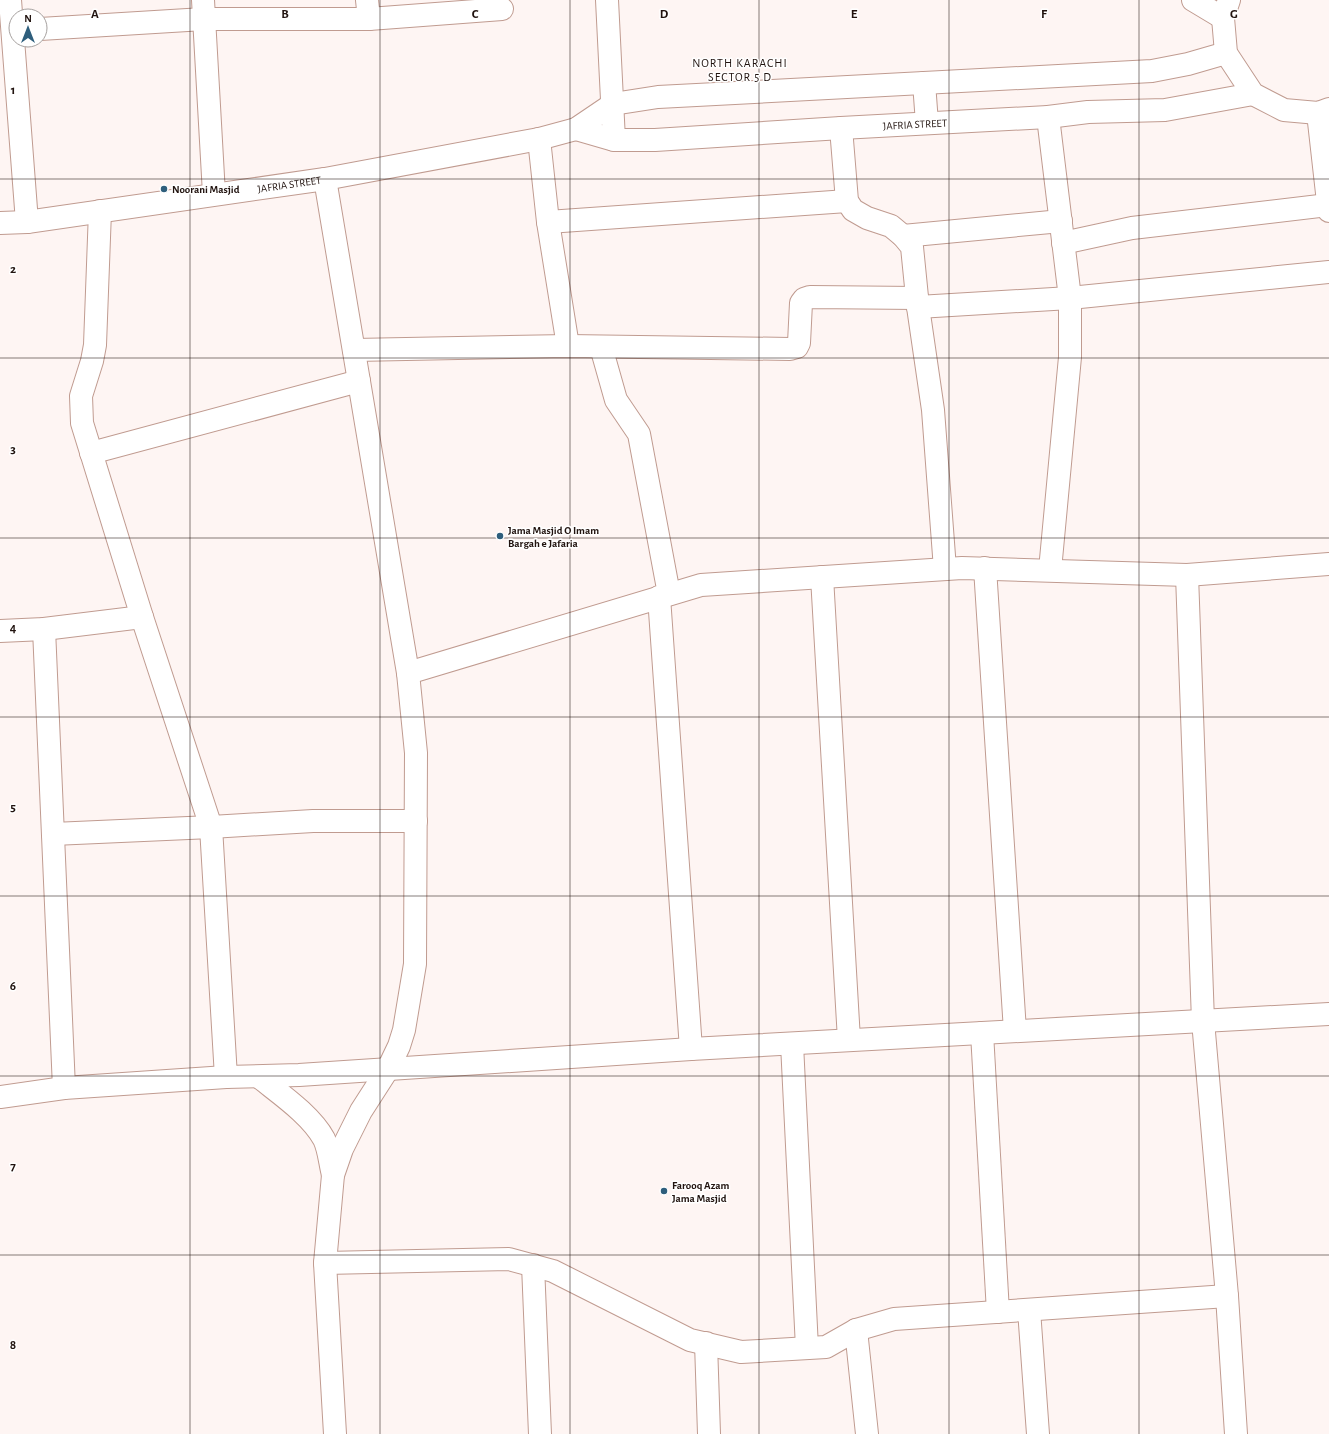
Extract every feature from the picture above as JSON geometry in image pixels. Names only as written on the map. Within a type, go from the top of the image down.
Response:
[{"type":"street","points":[[607,0],[614,140]]},
{"type":"street","points":[[1063,243],[1139,227],[1329,208],[1324,111],[1284,110],[1253,94],[1226,53],[1226,9],[1193,0]]},
{"type":"street","points":[[48,28],[204,10],[502,9]]},
{"type":"street","points":[[204,10],[214,194]]},
{"type":"street","points":[[16,48],[27,222]]},
{"type":"street","name":"JAFRIA STREET","points":[[0,223],[27,222],[325,179],[539,139],[576,129],[612,104],[658,97],[1152,70],[1188,64],[1226,53]]},
{"type":"street","points":[[924,83],[927,123]]},
{"type":"street","name":"JAFRIA STREET","points":[[576,129],[614,140],[654,140],[1048,117],[1088,112],[1165,110],[1253,94]]},
{"type":"street","points":[[1048,117],[1070,298],[1070,356],[1050,570]]},
{"type":"street","points":[[841,128],[847,201],[853,210],[867,218],[891,226],[903,236],[912,247],[917,302],[933,410],[945,569]]},
{"type":"street","points":[[539,139],[548,222],[568,346]]},
{"type":"street","points":[[325,179],[408,673],[416,753],[415,964],[404,1030],[399,1046],[388,1069],[361,1111],[342,1149],[333,1175],[325,1263],[335,1434]]},
{"type":"street","points":[[548,222],[847,201]]},
{"type":"street","points":[[100,211],[95,345],[92,362],[81,396],[82,423],[142,617],[210,827],[226,1077]]},
{"type":"street","points":[[903,236],[1061,221]]},
{"type":"street","points":[[354,350],[568,346],[790,349],[797,347],[800,343],[801,303],[804,298],[810,296],[917,302],[1070,298],[1329,272]]},
{"type":"street","points":[[601,347],[616,400],[639,434],[664,596],[691,1049]]},
{"type":"street","points":[[91,453],[359,381]]},
{"type":"street","points":[[408,673],[701,585],[945,569],[985,568],[1187,575],[1329,564]]},
{"type":"street","points":[[985,568],[1015,1031]]},
{"type":"street","points":[[1187,575],[1203,1021],[1227,1296],[1236,1434]]},
{"type":"street","points":[[822,577],[849,1040]]},
{"type":"street","points":[[0,630],[44,629],[142,617]]},
{"type":"street","points":[[44,629],[64,1088]]},
{"type":"street","points":[[53,834],[313,821],[416,821]]},
{"type":"street","points":[[0,1097],[64,1088],[226,1077],[259,1077],[691,1049],[1329,1014]]},
{"type":"street","points":[[982,1033],[998,1312]]},
{"type":"street","points":[[792,1044],[807,1348]]},
{"type":"street","points":[[259,1077],[290,1102],[314,1125],[324,1140],[333,1175]]},
{"type":"street","points":[[325,1263],[509,1259],[553,1271],[690,1340],[741,1352],[826,1347],[856,1330],[894,1319],[1227,1296]]},
{"type":"street","points":[[533,1266],[540,1434]]},
{"type":"street","points":[[1029,1310],[1038,1434]]},
{"type":"street","points":[[856,1330],[867,1434]]},
{"type":"street","points":[[706,1343],[709,1434]]},
{"type":"place","name":"Noorani Masjid","points":[[164,189]]},
{"type":"place","name":"Jama Masjid O Imam Bargah e Jafaria","points":[[500,536]]},
{"type":"place","name":"Farooq Azam Jama Masjid","points":[[664,1191]]},
{"type":"district","name":"NORTH KARACHI SECTOR 5 D","points":[[740,70]]}]
